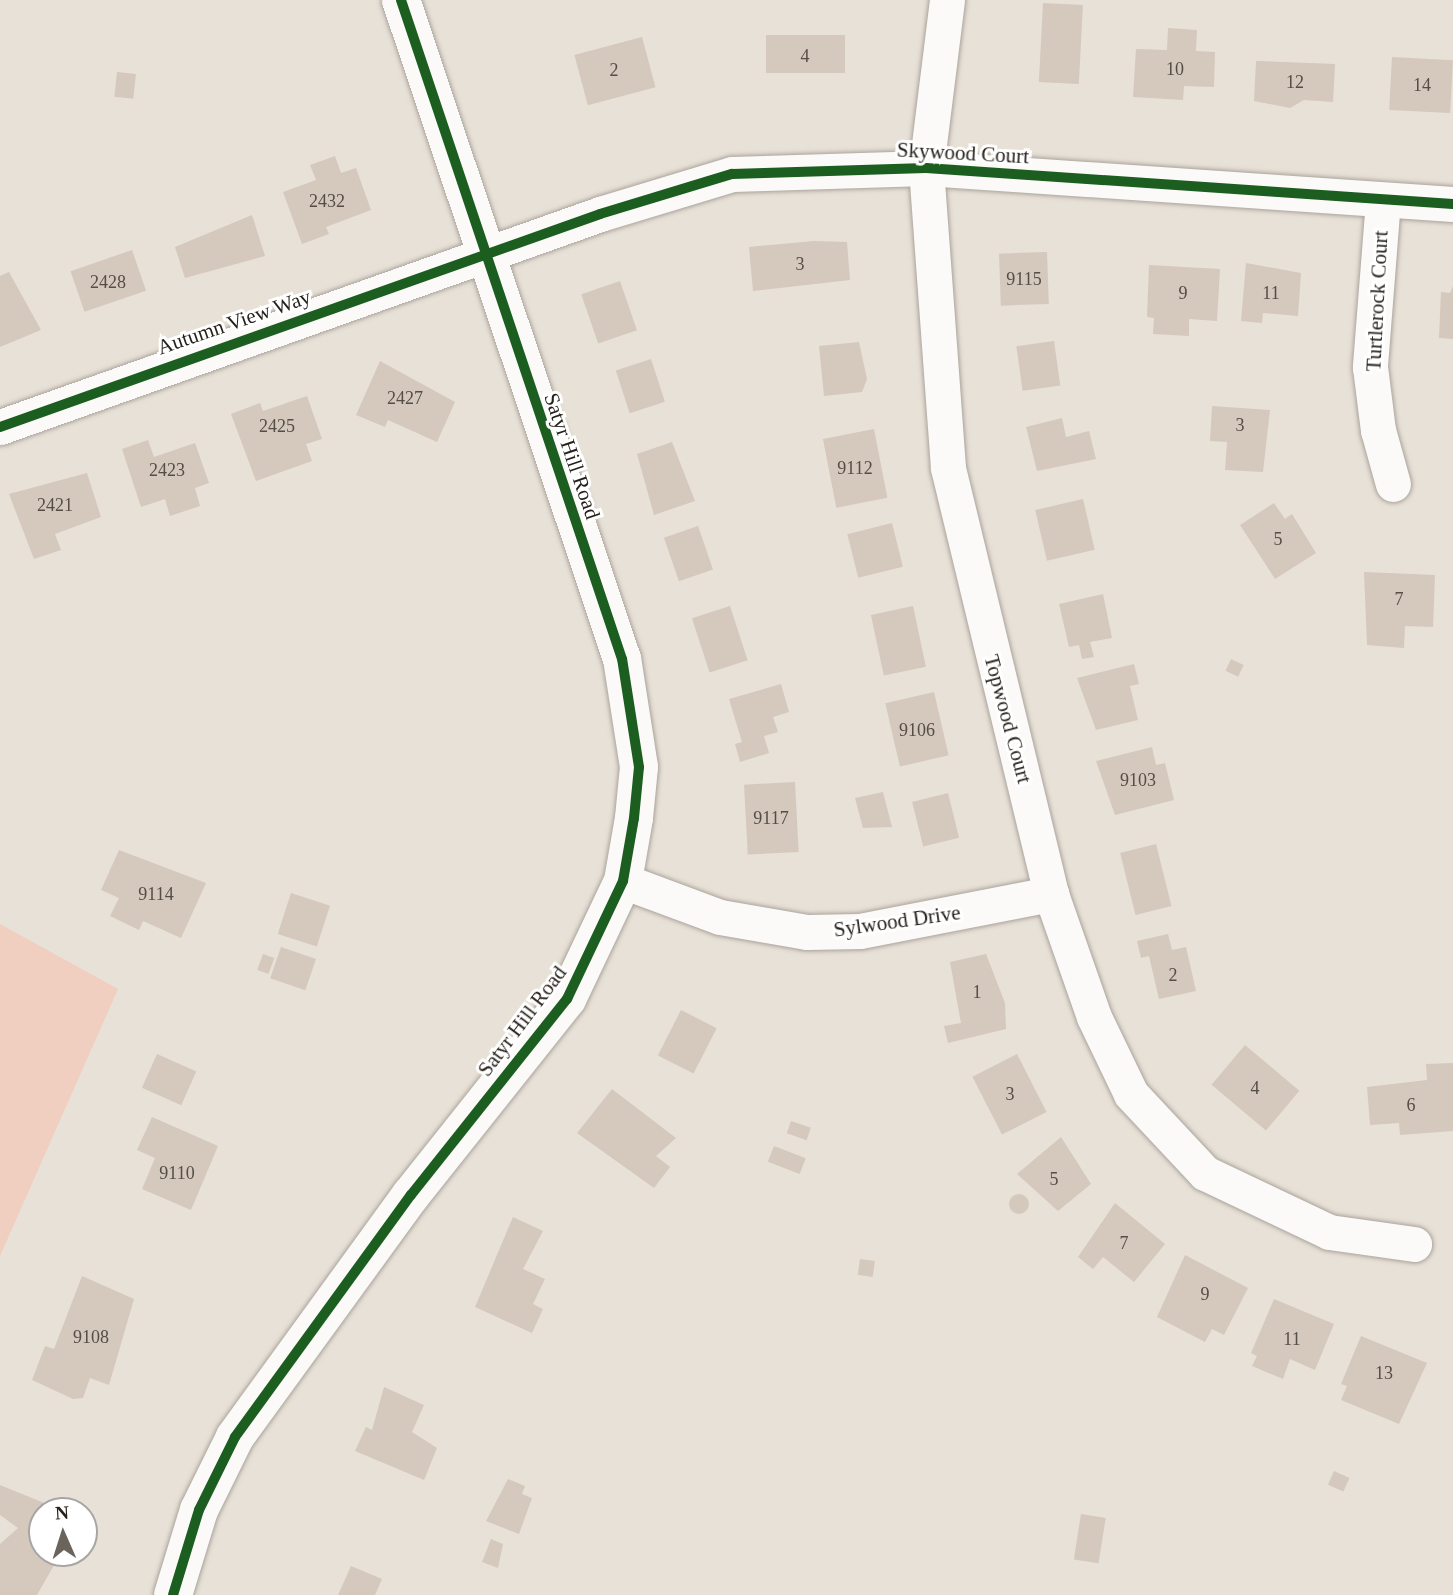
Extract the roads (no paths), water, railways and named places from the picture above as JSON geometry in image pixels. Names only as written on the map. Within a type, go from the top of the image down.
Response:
[{"type":"street","name":"Satyr Hill Road","points":[[173,1595],[199,1510],[235,1437],[411,1195],[567,999],[623,881],[639,767],[622,659],[483,257],[401,0]]},
{"type":"street","name":"Topwood Court","points":[[947,0],[926,168],[948,468],[1052,894],[1094,1017],[1131,1094],[1158,1129],[1205,1173],[1279,1213],[1329,1232],[1414,1244]]},
{"type":"street","name":"Skywood Court","points":[[483,257],[732,174],[926,168],[1453,204]]},
{"type":"street","name":"Turtlerock Court","points":[[1383,200],[1370,367],[1393,484]]},
{"type":"street","name":"Autumn View Way","points":[[0,427],[483,257]]},
{"type":"street","name":"Sylwood Drive","points":[[623,881],[720,917],[807,932],[860,930],[1052,894]]}]
